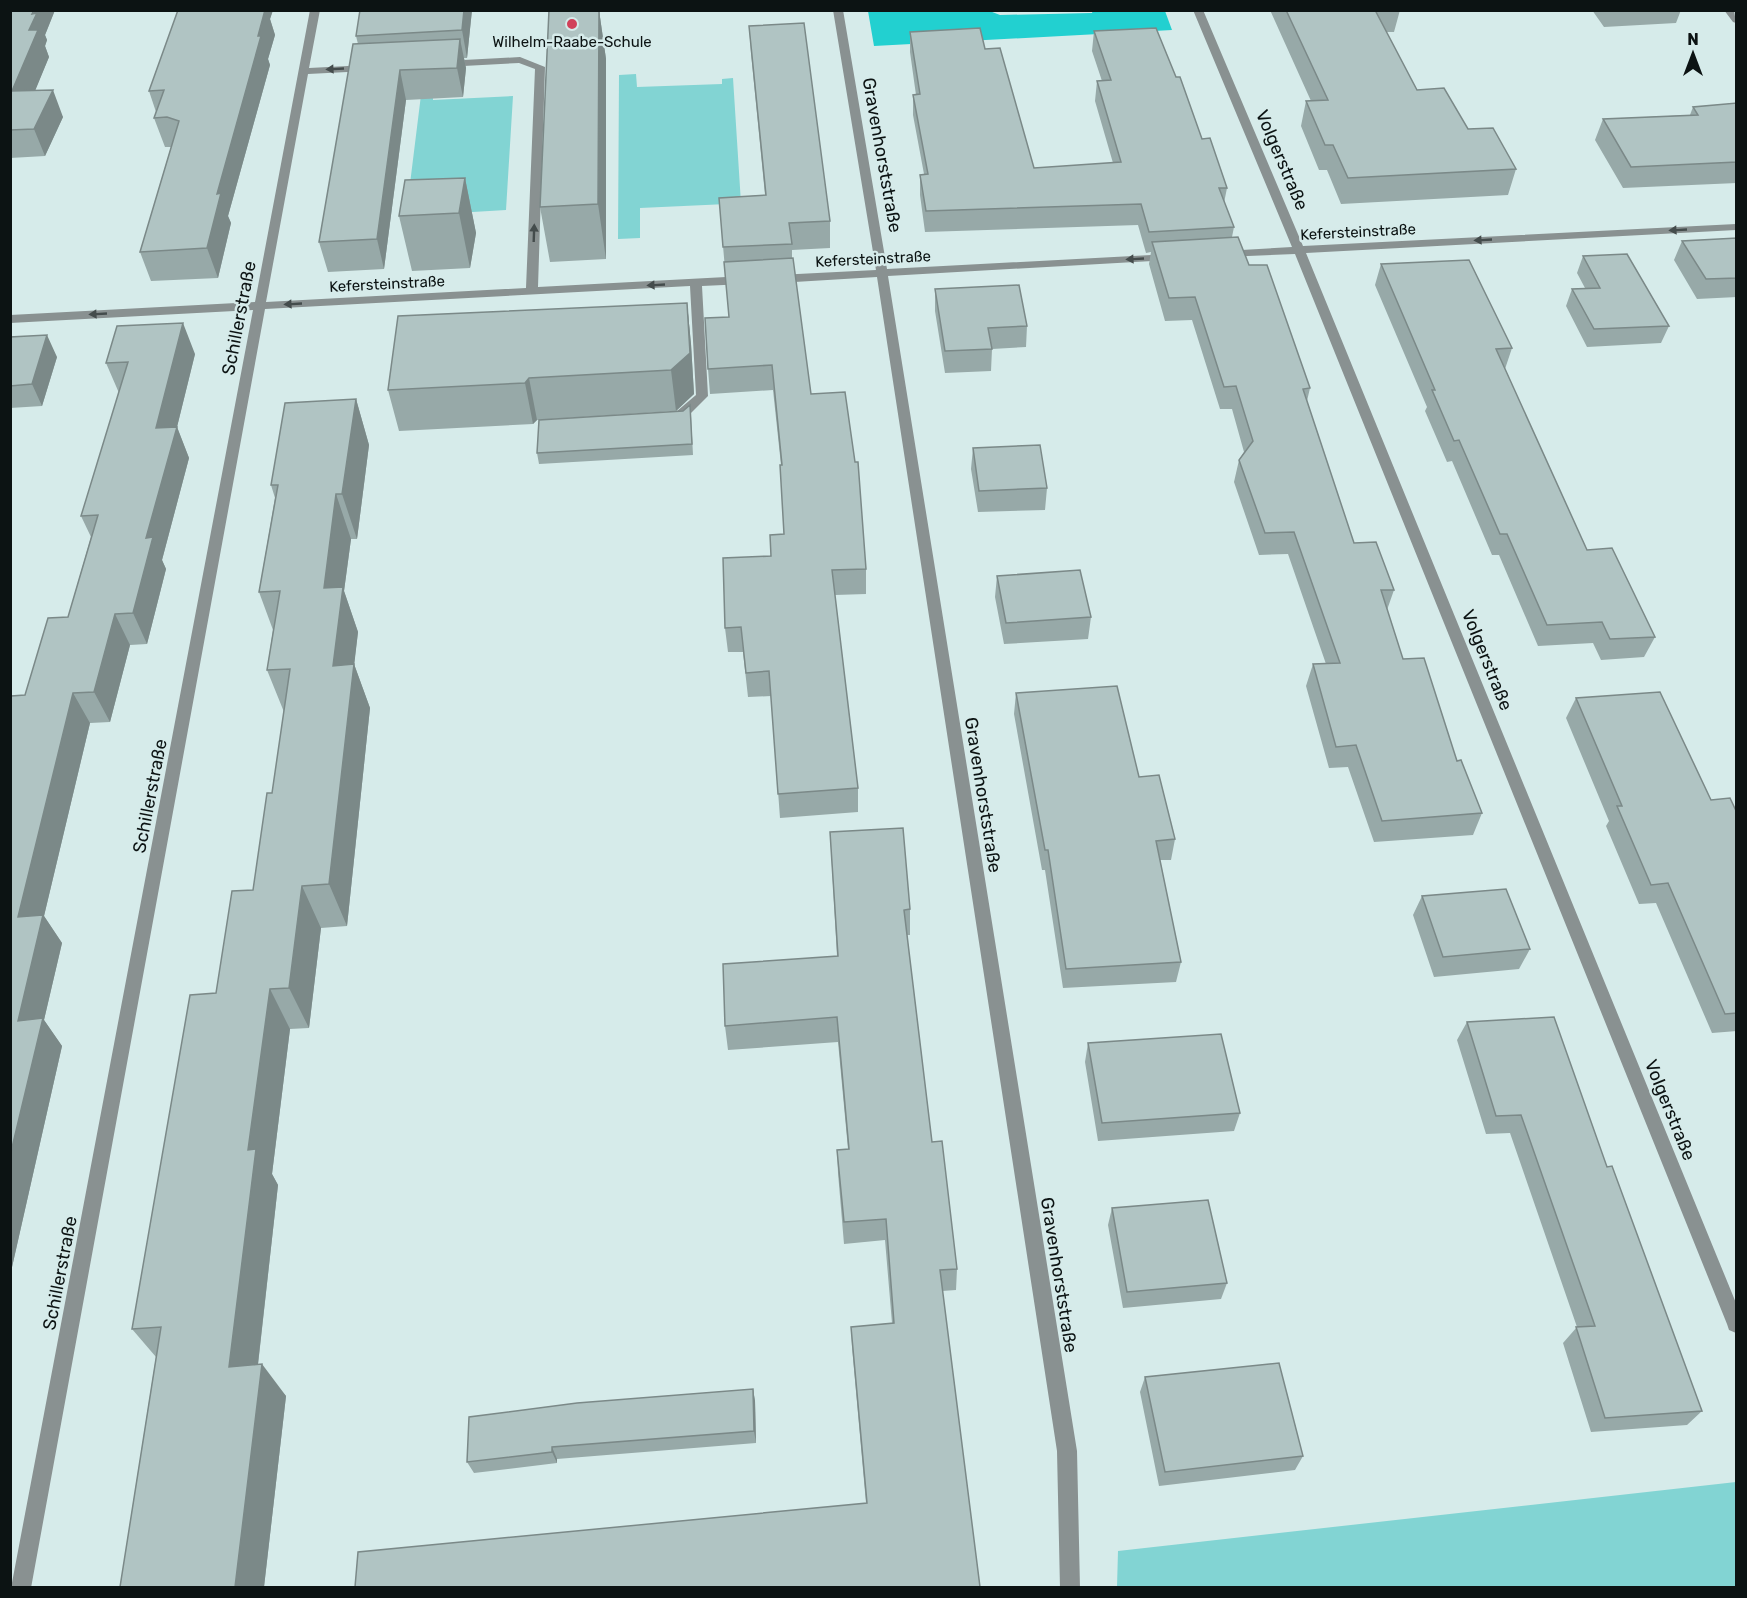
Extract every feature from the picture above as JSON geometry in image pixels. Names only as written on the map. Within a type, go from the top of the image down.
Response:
[{"type":"street","name":"Schillerstraße","points":[[21,1587],[262,306],[315,10]]},
{"type":"street","name":"Gravenhorststraße","points":[[838,10],[882,273],[1067,1451],[1070,1587]]},
{"type":"street","name":"Volgerstraße","points":[[1198,10],[1299,250],[1737,1324]]},
{"type":"street","points":[[1729,10],[1737,20]]},
{"type":"street","points":[[436,64],[520,60],[540,67],[532,291]]},
{"type":"street","points":[[304,71],[376,67]]},
{"type":"street","name":"Kefersteinstraße","points":[[1215,255],[1737,227]]},
{"type":"street","name":"Kefersteinstraße","points":[[10,319],[1180,257]]},
{"type":"street","points":[[668,418],[680,417],[702,396],[696,283]]},
{"type":"shaded area","points":[[987,10],[1000,15],[1092,13],[1093,10],[1165,11],[1172,30],[874,46],[868,11]]},
{"type":"shaded area","points":[[636,74],[637,87],[722,84],[722,79],[733,78],[742,219],[727,204],[640,208],[640,238],[618,239],[619,75]]},
{"type":"shaded area","points":[[421,95],[433,95],[433,100],[513,96],[506,210],[406,216]]},
{"type":"shaded area","points":[[1736,1482],[1736,1587],[1117,1587],[1118,1551]]},
{"type":"building","points":[[10,10],[34,10],[32,14],[37,13],[29,30],[38,30],[12,91],[53,90],[34,129],[10,130]]},
{"type":"building","points":[[178,10],[265,10],[258,36],[261,36],[217,194],[221,193],[207,248],[140,252],[179,121],[167,117],[154,118],[164,90],[149,91]]},
{"type":"building","points":[[360,10],[464,10],[462,30],[356,36]]},
{"type":"building","points":[[549,10],[599,10],[598,204],[540,207]]},
{"type":"building","points":[[1286,10],[1375,10],[1417,90],[1444,88],[1468,129],[1493,128],[1516,169],[1348,178],[1333,145],[1325,145],[1306,101],[1328,100]]},
{"type":"building","points":[[804,23],[830,221],[789,223],[792,244],[723,247],[719,198],[766,195],[749,26]]},
{"type":"building","points":[[980,28],[985,49],[1000,48],[1034,168],[1121,162],[1097,81],[1111,80],[1094,31],[1156,28],[1176,77],[1180,77],[1202,139],[1210,138],[1227,188],[1219,188],[1234,227],[1149,232],[1141,204],[926,211],[920,175],[928,174],[913,95],[920,94],[910,32]]},
{"type":"building","points":[[460,39],[457,68],[400,70],[377,239],[319,242],[353,44]]},
{"type":"building","points":[[1737,103],[1737,162],[1631,167],[1603,119],[1698,115],[1693,107]]},
{"type":"building","points":[[465,178],[459,213],[399,216],[405,180]]},
{"type":"building","points":[[1238,237],[1249,265],[1267,265],[1310,388],[1303,389],[1354,543],[1376,542],[1394,590],[1381,590],[1403,659],[1424,658],[1457,761],[1461,760],[1482,813],[1382,821],[1356,745],[1336,747],[1313,664],[1340,663],[1294,532],[1265,533],[1239,460],[1253,441],[1236,386],[1224,387],[1195,297],[1169,298],[1152,242]]},
{"type":"building","points":[[1737,238],[1737,278],[1706,279],[1682,241]]},
{"type":"building","points":[[1627,254],[1669,326],[1594,329],[1572,289],[1600,288],[1583,256]]},
{"type":"building","points":[[793,258],[811,394],[845,392],[855,462],[858,462],[866,569],[832,570],[858,788],[778,794],[769,671],[746,673],[741,627],[725,628],[723,558],[771,556],[770,535],[784,534],[780,465],[782,465],[772,365],[708,369],[705,318],[729,317],[724,262]]},
{"type":"building","points":[[1469,260],[1512,348],[1496,349],[1587,550],[1612,548],[1655,637],[1610,639],[1602,622],[1547,625],[1507,534],[1500,534],[1459,440],[1454,441],[1432,390],[1435,390],[1381,264]]},
{"type":"building","points":[[1019,285],[1027,326],[988,328],[992,349],[945,351],[935,289]]},
{"type":"building","points":[[687,303],[690,353],[671,370],[529,378],[525,383],[388,390],[398,316]]},
{"type":"building","points":[[183,323],[156,428],[177,427],[146,538],[153,537],[133,613],[115,614],[94,692],[73,693],[18,917],[43,915],[18,1021],[43,1018],[10,1156],[10,698],[25,695],[48,618],[68,617],[98,515],[81,516],[128,362],[106,363],[117,326]]},
{"type":"building","points":[[47,335],[32,384],[10,386],[10,337]]},
{"type":"building","points":[[356,399],[342,494],[336,494],[324,588],[343,587],[333,666],[354,664],[329,884],[302,886],[289,988],[270,989],[248,1150],[256,1149],[229,1367],[262,1364],[235,1587],[120,1587],[161,1327],[132,1329],[190,995],[216,993],[232,891],[253,890],[267,793],[272,793],[290,669],[267,670],[280,591],[259,592],[278,485],[271,485],[285,403]]},
{"type":"building","points":[[690,405],[692,444],[537,453],[539,420],[683,411]]},
{"type":"building","points":[[1040,445],[1047,488],[979,491],[973,448]]},
{"type":"building","points":[[1080,570],[1091,617],[1006,623],[997,576]]},
{"type":"building","points":[[1117,686],[1139,777],[1159,775],[1175,839],[1156,841],[1181,962],[1066,969],[1048,850],[1045,850],[1016,693]]},
{"type":"building","points":[[1660,692],[1711,800],[1730,798],[1737,813],[1737,1013],[1725,1014],[1668,883],[1651,885],[1617,806],[1622,806],[1576,698]]},
{"type":"building","points":[[903,828],[910,909],[904,910],[932,1142],[942,1141],[957,1269],[940,1270],[980,1587],[355,1587],[358,1552],[867,1503],[851,1327],[894,1323],[886,1219],[844,1222],[837,1150],[849,1149],[837,1017],[725,1026],[723,964],[838,956],[830,832]]},
{"type":"building","points":[[1506,889],[1530,949],[1443,957],[1422,896]]},
{"type":"building","points":[[1554,1017],[1607,1167],[1612,1166],[1702,1411],[1605,1418],[1576,1327],[1595,1326],[1521,1115],[1496,1116],[1467,1022]]},
{"type":"building","points":[[1221,1034],[1240,1113],[1102,1123],[1088,1043]]},
{"type":"building","points":[[1208,1200],[1227,1283],[1127,1292],[1112,1208]]},
{"type":"building","points":[[1279,1363],[1303,1456],[1165,1472],[1145,1377]]},
{"type":"building","points":[[753,1389],[754,1431],[552,1447],[552,1452],[467,1462],[469,1417],[577,1403]]},
{"type":"place","name":"Wilhelm-Raabe-Schule","points":[[572,24]]}]
